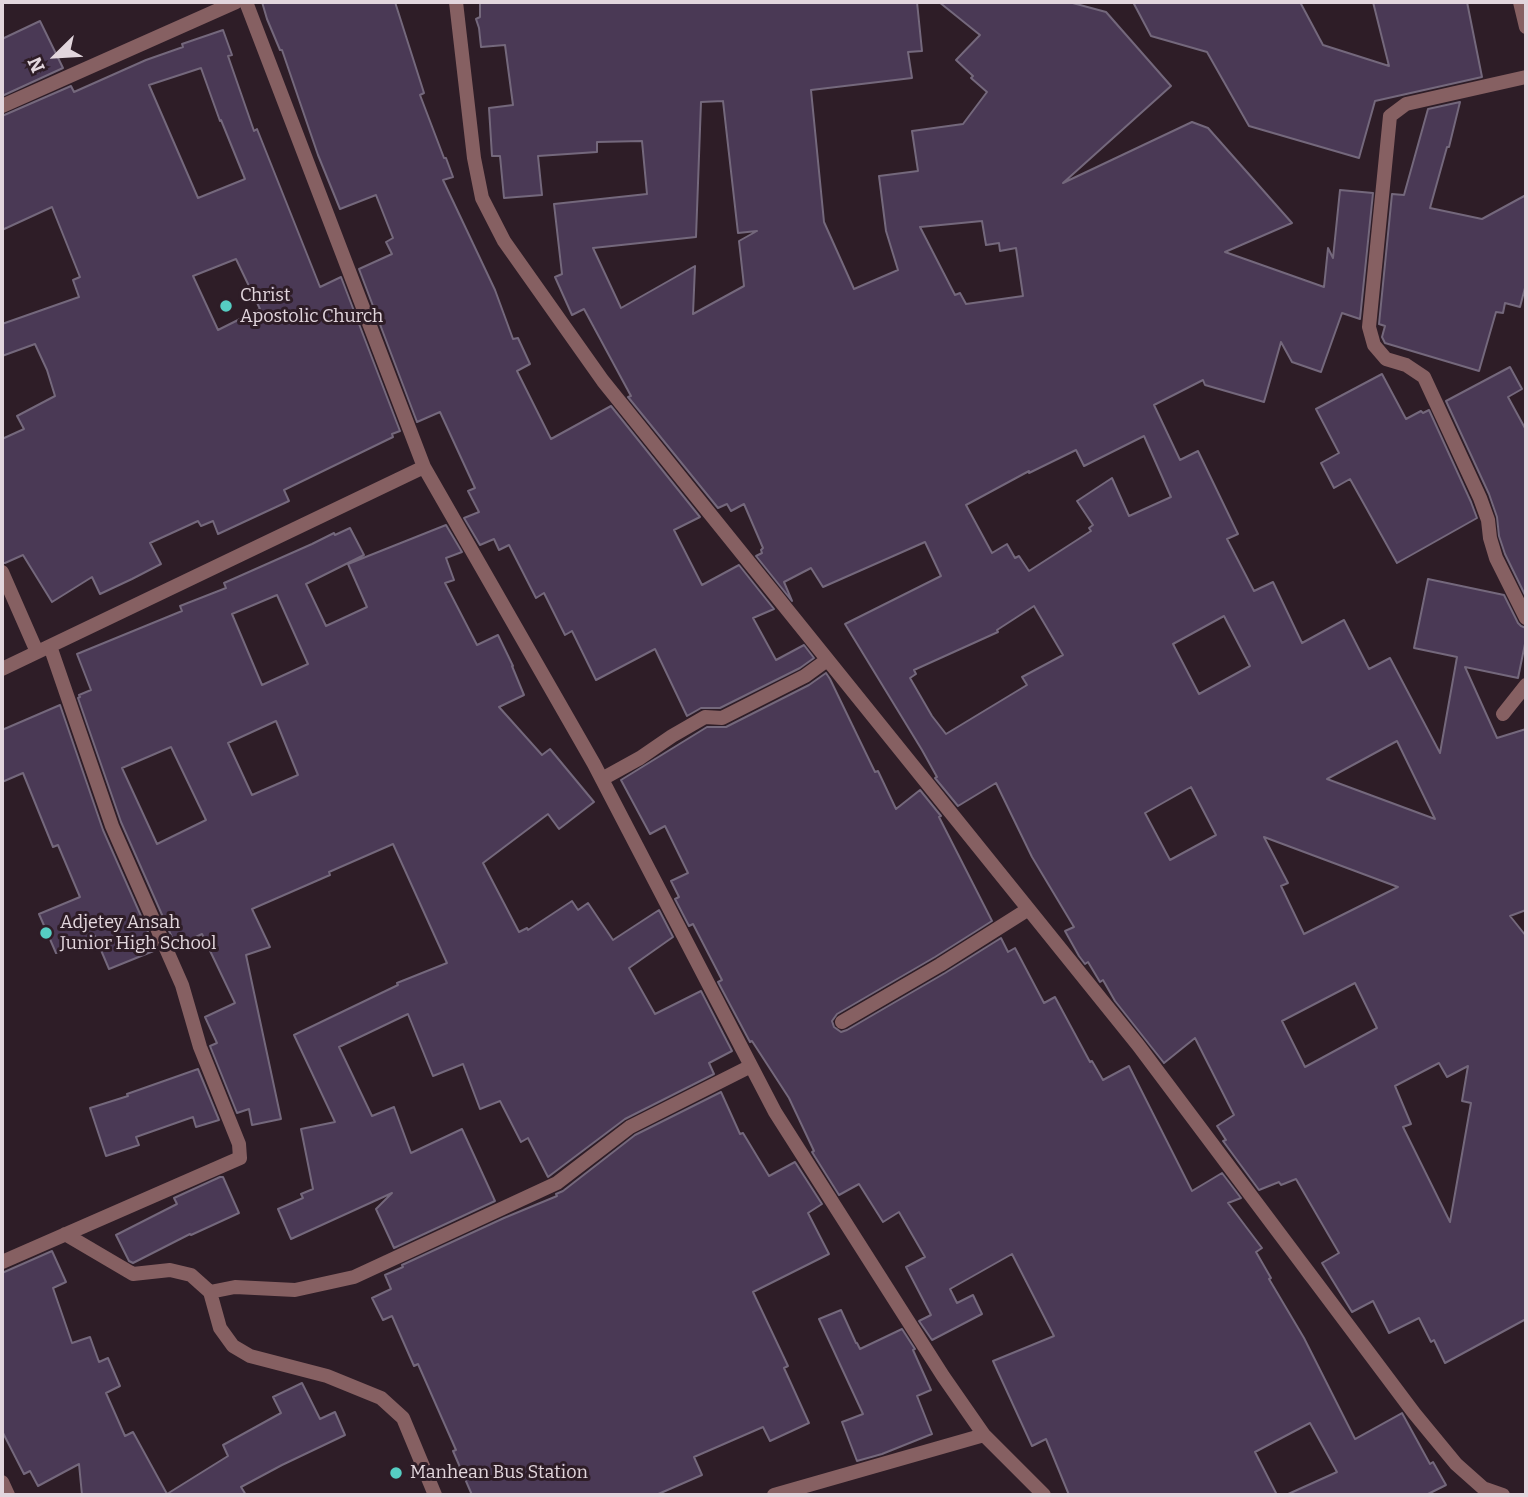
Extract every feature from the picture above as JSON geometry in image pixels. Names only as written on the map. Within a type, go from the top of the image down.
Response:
[{"type":"street","points":[[2,106],[236,2]]},
{"type":"street","points":[[246,2],[425,467],[602,779],[775,1112],[943,1376],[984,1435],[1044,1495]]},
{"type":"street","points":[[456,2],[474,158],[482,198],[504,241],[603,381],[1138,1045],[1414,1413],[1456,1464],[1483,1488],[1503,1495]]},
{"type":"street","points":[[1520,2],[1526,27]]},
{"type":"street","points":[[1526,77],[1406,104],[1390,116],[1369,327],[1374,345],[1386,359],[1406,365],[1424,377],[1480,498],[1496,558],[1526,618]]},
{"type":"street","points":[[2,669],[425,467]]},
{"type":"street","points":[[2,572],[44,649],[112,827],[182,985],[200,1047],[239,1144],[240,1158],[2,1262]]},
{"type":"street","points":[[602,779],[705,717],[722,718],[805,676],[827,660]]},
{"type":"street","points":[[1503,714],[1526,685]]},
{"type":"street","points":[[842,1023],[1027,910]]},
{"type":"street","points":[[210,1292],[235,1287],[295,1290],[354,1276],[557,1182],[630,1127],[751,1066]]},
{"type":"street","points":[[65,1234],[133,1274],[170,1270],[191,1275],[210,1292],[220,1328],[233,1346],[250,1356],[327,1376],[381,1398],[403,1418],[435,1495]]},
{"type":"street","points":[[774,1495],[984,1435]]},
{"type":"street","points":[[2,1482],[8,1495]]},
{"type":"building","points":[[262,2],[395,2],[424,93],[420,95],[453,177],[443,180],[495,290],[513,339],[518,338],[530,364],[517,371],[551,439],[611,406],[700,517],[674,530],[702,585],[739,565],[774,609],[753,618],[776,660],[804,645],[814,658],[800,668],[720,708],[701,708],[687,716],[655,649],[596,680],[572,631],[565,635],[544,593],[536,598],[509,545],[499,550],[494,539],[480,545],[464,518],[479,512],[468,491],[475,488],[440,412],[417,422],[359,269],[392,254],[386,242],[393,238],[376,195],[340,209]]},
{"type":"building","points":[[480,2],[917,2],[922,51],[908,52],[912,78],[811,90],[824,222],[854,289],[898,270],[886,231],[879,176],[918,171],[912,131],[963,124],[987,92],[956,60],[980,35],[939,2],[1069,2],[1106,12],[1171,86],[1063,183],[1192,122],[1208,128],[1292,223],[1225,252],[1324,287],[1328,248],[1333,258],[1340,190],[1373,193],[1360,319],[1342,313],[1321,372],[1292,362],[1281,342],[1264,402],[1205,385],[1203,380],[1154,405],[1180,460],[1198,451],[1238,534],[1227,539],[1254,591],[1273,582],[1302,643],[1344,620],[1369,669],[1390,658],[1440,753],[1457,657],[1414,648],[1428,579],[1504,595],[1518,623],[1526,628],[1518,678],[1465,667],[1497,738],[1526,729],[1526,910],[1510,916],[1526,936],[1526,1319],[1445,1363],[1419,1318],[1389,1333],[1373,1301],[1352,1312],[1322,1263],[1339,1253],[1296,1179],[1259,1190],[1223,1141],[1226,1140],[1217,1126],[1234,1115],[1195,1038],[1164,1063],[1115,1001],[1103,980],[1100,982],[1088,962],[1085,964],[1079,956],[1065,931],[1074,927],[1032,857],[996,783],[958,806],[935,778],[937,777],[922,750],[845,624],[941,576],[925,542],[823,587],[811,568],[784,582],[792,601],[756,556],[762,553],[763,548],[744,504],[731,511],[727,504],[718,508],[628,397],[631,396],[584,309],[572,315],[555,277],[562,274],[554,204],[647,194],[642,141],[597,142],[597,152],[538,156],[542,195],[504,198],[500,156],[492,156],[489,108],[513,105],[505,45],[481,47],[476,19],[480,17]],"holes":[[[723,101],[738,233],[757,231],[739,241],[744,286],[693,314],[695,266],[621,308],[593,248],[696,237],[701,102]],[[982,221],[986,245],[999,243],[1000,251],[1016,248],[1023,296],[966,304],[960,293],[955,295],[920,227]],[[1144,436],[1171,497],[1129,516],[1112,478],[1077,501],[1093,525],[1089,528],[1091,531],[1029,571],[1019,556],[1015,558],[1007,544],[992,553],[966,505],[1029,471],[1076,450],[1084,466]],[[1034,606],[1063,655],[1022,677],[1027,685],[946,734],[910,678],[916,674],[914,670],[998,632],[997,630]],[[1224,616],[1250,666],[1199,694],[1173,644]],[[1397,741],[1435,819],[1327,779]],[[1191,787],[1216,835],[1170,860],[1145,813]],[[1264,837],[1398,887],[1304,934],[1281,886],[1288,883]],[[1355,983],[1377,1028],[1305,1067],[1282,1021]],[[1439,1063],[1447,1077],[1468,1066],[1462,1101],[1471,1103],[1450,1222],[1403,1127],[1411,1124],[1395,1086]]]},
{"type":"building","points":[[1133,2],[1300,2],[1323,45],[1389,66],[1373,2],[1467,2],[1482,77],[1375,101],[1359,158],[1249,126],[1207,52],[1151,36]]},
{"type":"building","points":[[40,21],[63,68],[2,96],[2,39]]},
{"type":"building","points":[[223,30],[232,55],[228,56],[254,131],[257,129],[320,287],[341,277],[400,431],[392,434],[393,437],[284,490],[289,501],[218,534],[213,521],[201,526],[198,521],[150,543],[161,564],[132,579],[100,594],[92,577],[52,602],[23,555],[2,563],[2,439],[24,429],[17,416],[55,396],[35,344],[2,356],[2,324],[79,297],[73,280],[80,277],[52,207],[2,230],[2,116],[71,86],[74,92],[146,60],[183,47],[182,44]],"holes":[[[201,68],[245,179],[198,198],[149,85]],[[236,259],[260,309],[218,330],[193,276]]]},
{"type":"building","points":[[1460,102],[1430,208],[1482,219],[1526,195],[1526,284],[1520,307],[1505,303],[1503,313],[1496,312],[1479,371],[1385,343],[1382,337],[1385,326],[1379,324],[1392,194],[1404,195],[1428,109]]},
{"type":"building","points":[[1510,367],[1522,389],[1508,397],[1526,430],[1526,597],[1505,554],[1489,494],[1446,401]]},
{"type":"building","points":[[1382,374],[1406,419],[1429,410],[1477,518],[1397,563],[1350,479],[1334,488],[1321,463],[1339,453],[1316,409]]},
{"type":"building","points":[[446,525],[462,552],[446,558],[454,580],[445,583],[477,645],[498,635],[524,695],[499,707],[542,755],[550,749],[594,802],[559,829],[548,814],[483,863],[519,932],[527,928],[528,930],[572,901],[578,910],[588,903],[613,940],[659,910],[673,937],[629,968],[655,1014],[701,991],[732,1051],[709,1063],[714,1074],[625,1119],[548,1177],[528,1138],[521,1142],[500,1101],[480,1109],[463,1064],[433,1076],[408,1014],[339,1047],[372,1116],[394,1107],[411,1153],[462,1129],[495,1201],[394,1248],[376,1209],[392,1193],[291,1239],[278,1209],[303,1198],[301,1194],[313,1189],[301,1129],[335,1122],[294,1035],[398,985],[397,983],[447,963],[393,844],[252,909],[270,947],[246,955],[281,1119],[252,1125],[249,1109],[237,1113],[210,1046],[217,1043],[205,1017],[235,1003],[202,934],[183,943],[181,939],[174,942],[121,822],[78,698],[91,690],[77,654],[182,611],[180,606],[226,588],[224,583],[350,528],[364,555],[306,584],[326,626],[367,607],[348,564]],"holes":[[[277,595],[308,664],[262,685],[232,614]],[[276,721],[298,775],[252,795],[228,743]],[[171,747],[206,820],[157,844],[122,768]]]},
{"type":"building","points":[[826,673],[896,809],[920,790],[941,816],[939,817],[992,921],[837,1014],[832,1021],[834,1027],[841,1032],[847,1030],[1001,938],[1008,952],[1015,948],[1044,1003],[1055,997],[1090,1062],[1092,1061],[1103,1080],[1129,1066],[1192,1191],[1222,1173],[1241,1198],[1228,1203],[1262,1248],[1256,1252],[1271,1278],[1269,1279],[1304,1338],[1355,1439],[1402,1413],[1430,1464],[1433,1462],[1446,1485],[1426,1495],[1286,1495],[1337,1472],[1310,1423],[1255,1452],[1277,1495],[1069,1495],[1046,1439],[1032,1446],[993,1361],[1054,1336],[1012,1254],[950,1289],[957,1303],[973,1295],[982,1314],[932,1340],[919,1321],[931,1315],[906,1267],[925,1257],[899,1212],[883,1222],[859,1184],[839,1195],[812,1152],[814,1151],[789,1098],[752,1041],[750,1042],[718,982],[722,980],[693,924],[689,926],[675,899],[679,897],[671,881],[688,873],[665,826],[650,834],[621,780],[707,727],[726,727],[809,685]]},
{"type":"building","points":[[60,705],[103,830],[156,950],[109,969],[95,936],[56,953],[39,914],[80,897],[58,845],[53,847],[23,773],[2,782],[2,730]]},
{"type":"building","points":[[198,1069],[219,1120],[196,1127],[193,1117],[136,1137],[139,1145],[106,1156],[90,1108]]},
{"type":"building","points":[[721,1092],[740,1134],[743,1133],[769,1176],[795,1162],[822,1204],[808,1213],[829,1254],[753,1292],[788,1366],[784,1368],[809,1423],[770,1441],[763,1427],[694,1457],[702,1475],[656,1495],[472,1495],[453,1451],[456,1450],[418,1364],[414,1366],[392,1316],[383,1320],[372,1298],[391,1289],[385,1275],[504,1218],[557,1196],[556,1194],[635,1135]]},
{"type":"building","points":[[223,1177],[239,1213],[133,1263],[129,1261],[116,1235],[177,1204],[174,1198]]},
{"type":"building","points":[[52,1251],[66,1282],[53,1288],[72,1343],[90,1337],[99,1362],[108,1358],[120,1386],[106,1393],[125,1436],[133,1432],[167,1494],[228,1456],[223,1445],[281,1413],[273,1397],[302,1383],[320,1419],[335,1412],[345,1435],[241,1487],[246,1495],[82,1495],[79,1464],[38,1486],[30,1471],[24,1474],[2,1431],[2,1273]]},
{"type":"building","points":[[841,1310],[860,1349],[902,1329],[915,1349],[913,1350],[931,1390],[917,1396],[932,1434],[857,1461],[842,1422],[863,1414],[819,1319]]},
{"type":"place","name":"Christ Apostolic Church","points":[[226,306]]},
{"type":"place","name":"Adjetey Ansah Junior High School","points":[[46,933]]},
{"type":"place","name":"Manhean Bus Station","points":[[396,1473]]}]
